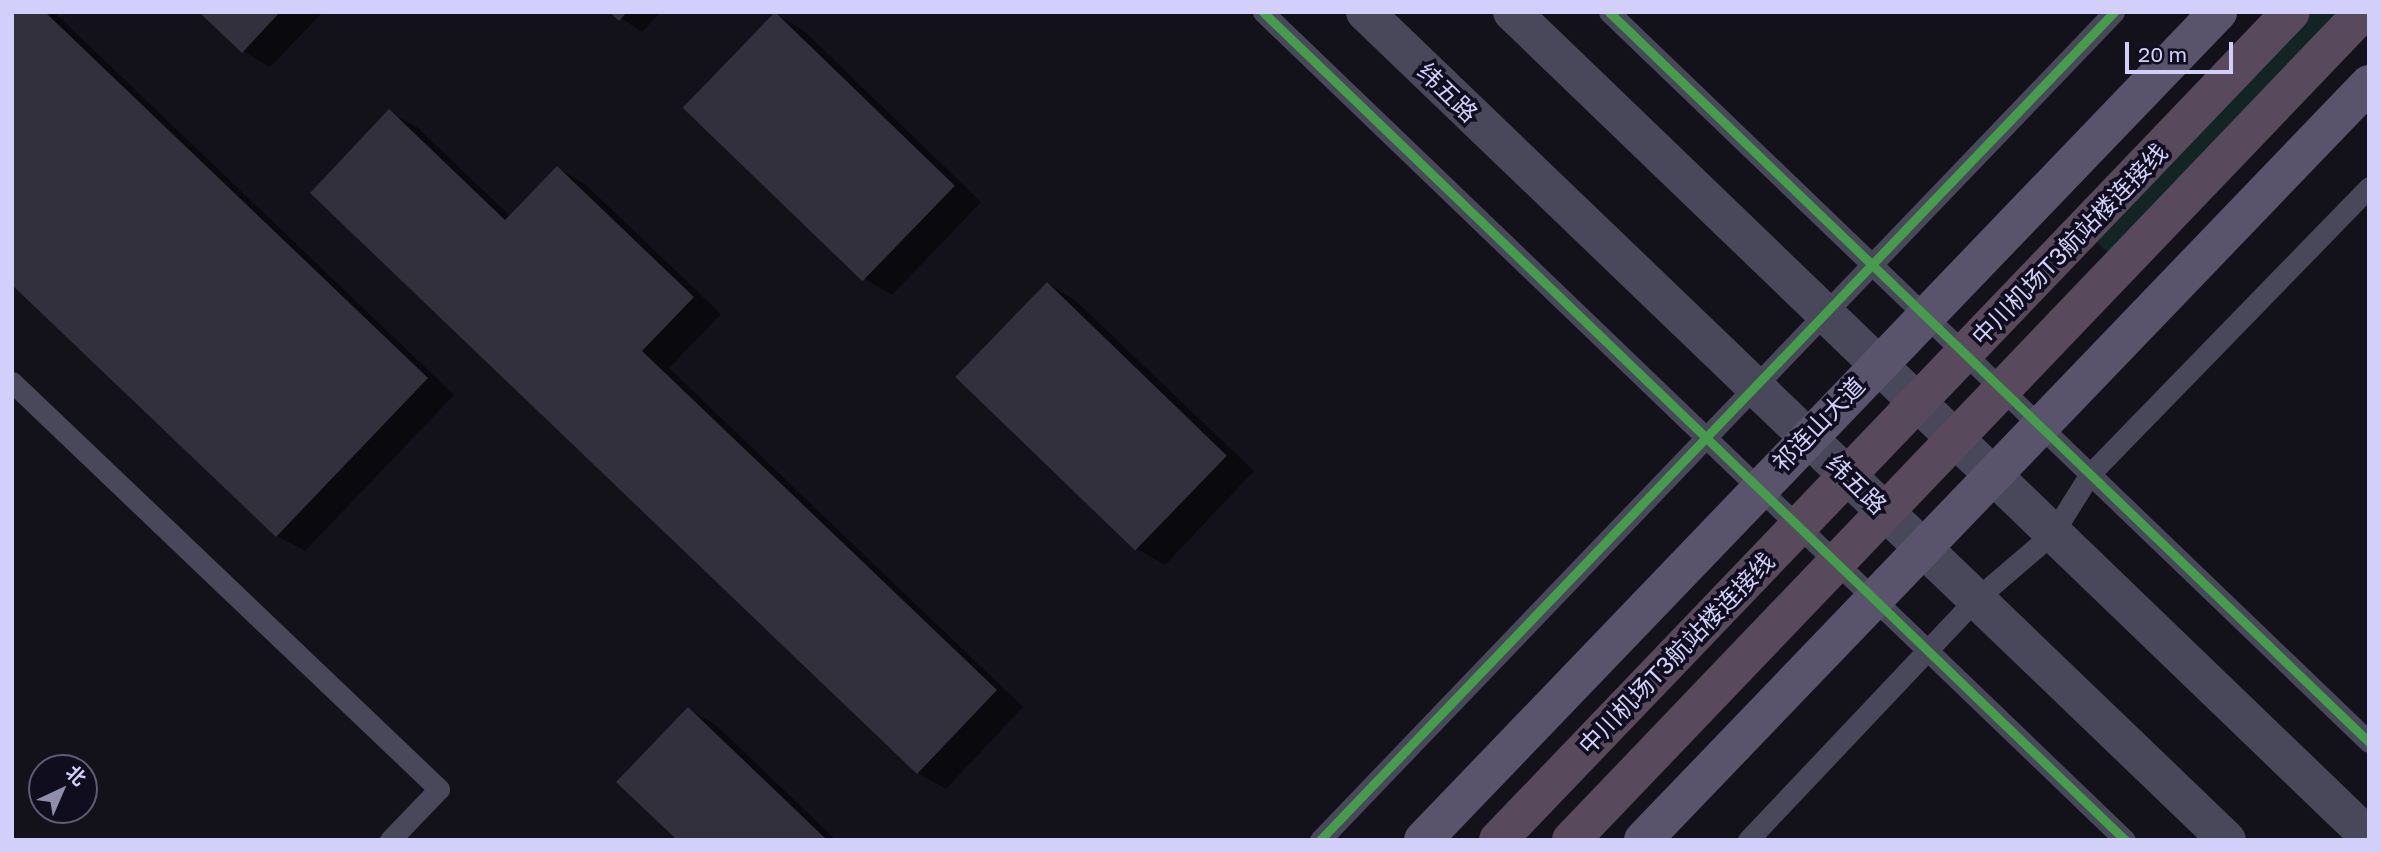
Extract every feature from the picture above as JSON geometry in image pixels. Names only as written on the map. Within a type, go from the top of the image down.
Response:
[{"type":"highway","name":"中川机场T3航站楼连接线","points":[[1498,840],[2291,12]]},
{"type":"highway","points":[[1571,840],[2363,12]]},
{"type":"main road","name":"祁连山大道","points":[[1423,840],[1758,487],[2218,12]]},
{"type":"main road","points":[[1643,840],[2369,84]]},
{"type":"street","name":"纬五路","points":[[1365,12],[2227,840]]},
{"type":"street","points":[[1513,12],[2369,836]]},
{"type":"lane","points":[[1263,12],[2125,840]]},
{"type":"lane","points":[[1609,12],[2369,742]]},
{"type":"lane","points":[[1320,840],[2114,12]]},
{"type":"lane","points":[[1748,840],[1976,599],[2053,533],[2090,474],[2369,187]]},
{"type":"lane","points":[[12,382],[439,789],[390,840]]},
{"type":"shaded area","points":[[2292,12],[2369,12],[2117,260],[2095,241]]},
{"type":"building","points":[[12,12],[45,12],[428,378],[276,537],[12,285]]},
{"type":"building","points":[[199,12],[280,12],[242,53]]},
{"type":"building","points":[[609,12],[627,12],[619,21]]},
{"type":"building","points":[[775,12],[955,186],[862,281],[683,108]]},
{"type":"building","points":[[389,109],[505,220],[557,166],[694,297],[642,351],[997,690],[917,774],[310,193]]},
{"type":"building","points":[[1047,282],[1227,456],[1135,551],[955,377]]},
{"type":"building","points":[[688,707],[827,840],[677,840],[616,782]]},
{"type":"cycle path","points":[[1263,12],[2125,840]]},
{"type":"cycle path","points":[[1609,12],[2369,742]]},
{"type":"cycle path","points":[[1320,840],[2114,12]]}]
